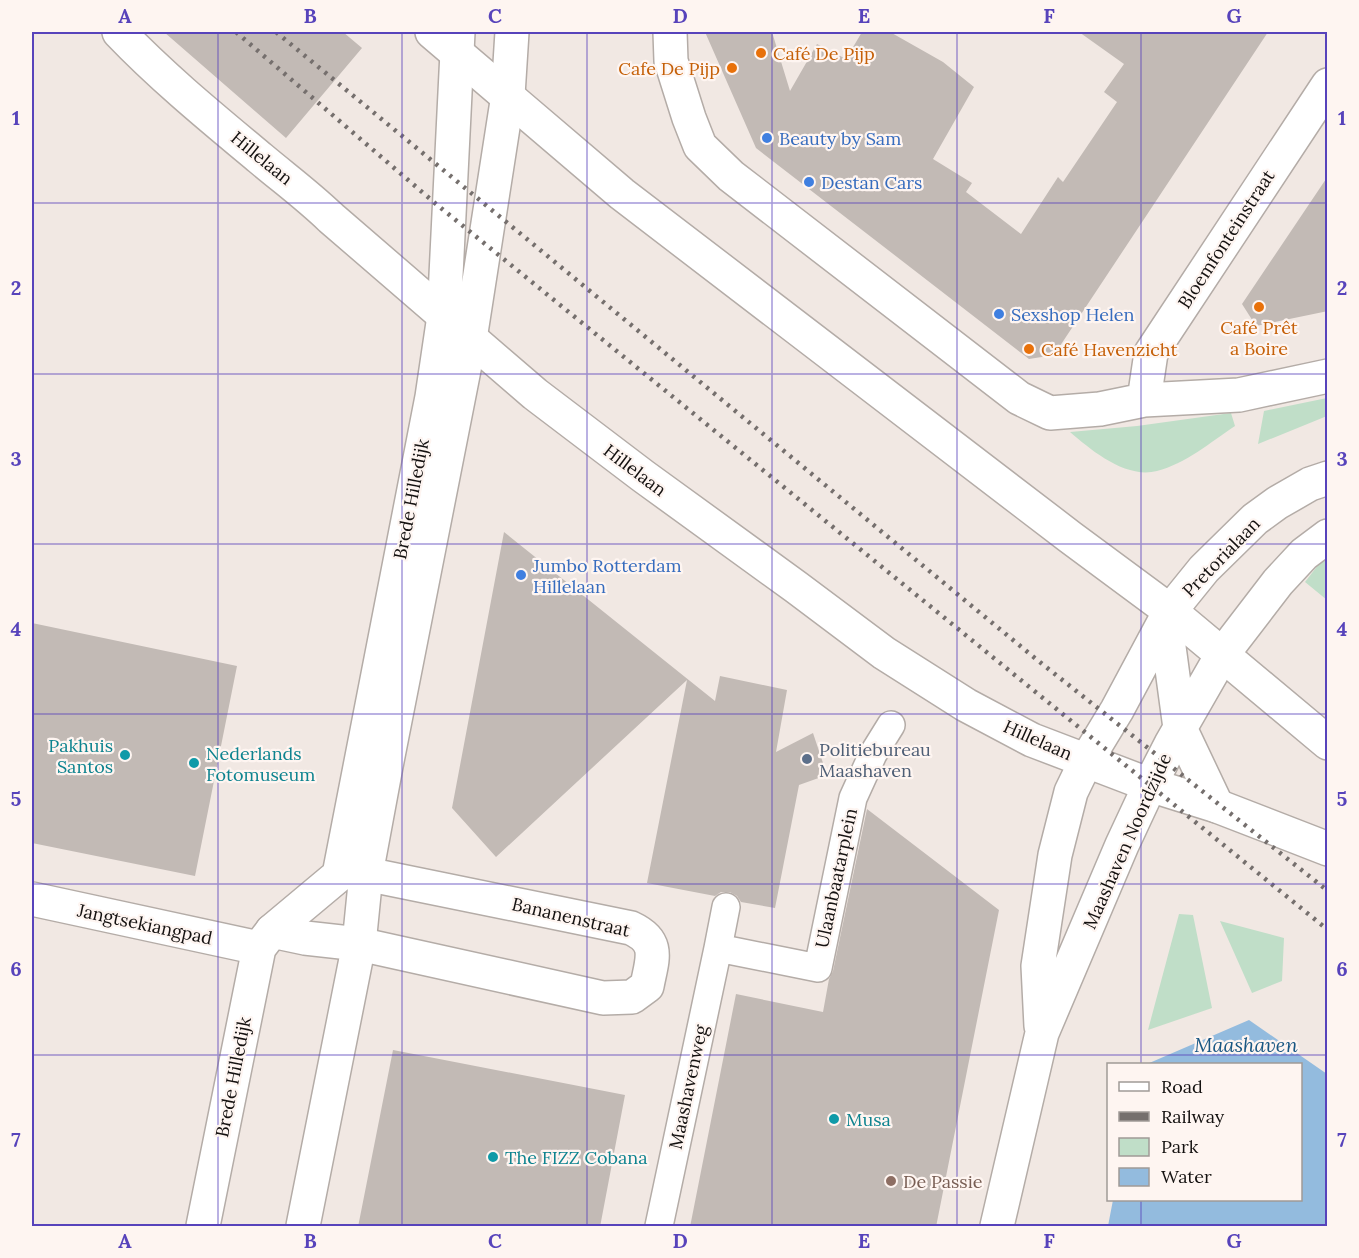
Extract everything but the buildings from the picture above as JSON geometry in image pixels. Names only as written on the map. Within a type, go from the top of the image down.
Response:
[{"type":"street","name":"Hillelaan","points":[[119,32],[146,60],[302,190],[331,218],[527,387],[634,470],[884,653],[966,705],[1032,740],[1150,785],[1217,806],[1328,849]]},
{"type":"street","points":[[432,32],[458,42],[508,96],[622,194],[1060,530],[1170,611],[1217,664],[1289,712],[1328,743]]},
{"type":"street","name":"Brede Hilledijk","points":[[303,1227],[359,944],[366,874],[470,339],[508,96],[512,32]]},
{"type":"street","name":"Brede Hilledijk","points":[[203,1227],[265,939],[339,875],[417,463],[432,398],[444,316],[458,42]]},
{"type":"street","points":[[670,46],[689,118],[700,146],[731,176],[1019,398],[1050,413],[1100,409],[1144,400],[1239,395],[1328,376]]},
{"type":"street","name":"Bloemfonteinstraat","points":[[1144,400],[1151,353],[1328,85]]},
{"type":"street","name":"Pretorialaan","points":[[1217,806],[1180,728],[1169,647],[1170,611],[1204,569],[1255,519],[1277,502],[1310,484],[1328,478]]},
{"type":"street","points":[[1117,710],[1133,694],[1161,679],[1217,664],[1278,582],[1304,554],[1328,536]]},
{"type":"street","name":"Maashaven Noordzijde","points":[[1042,1033],[1038,966],[1055,855],[1071,792],[1170,611]]},
{"type":"street","name":"Maashaven Noordzijde","points":[[997,1227],[1042,1033],[1150,785],[1217,664]]},
{"type":"street","name":"Ulaanbaatarplein","points":[[718,948],[818,968],[853,798],[873,754],[891,725]]},
{"type":"street","name":"Bananenstraat","points":[[359,944],[603,999],[632,997],[646,986],[653,956],[644,934],[631,928],[366,874]]},
{"type":"street","name":"Jangtsekiangpad","points":[[32,899],[265,939]]},
{"type":"street","points":[[718,948],[726,907]]},
{"type":"street","points":[[265,939],[305,938],[359,944]]},
{"type":"street","name":"Maashavenweg","points":[[659,1227],[718,948]]},
{"type":"green space","points":[[1327,398],[1327,416],[1258,444],[1264,411]]},
{"type":"green space","points":[[1231,413],[1235,426],[1188,458],[1157,471],[1133,471],[1110,462],[1070,432],[1137,426]]},
{"type":"green space","points":[[1327,556],[1327,600],[1305,582]]},
{"type":"green space","points":[[1179,914],[1193,915],[1212,1008],[1148,1030]]},
{"type":"green space","points":[[1220,921],[1284,938],[1282,981],[1252,993]]},
{"type":"water","name":"Maashaven","points":[[1249,1020],[1327,1074],[1327,1226],[1108,1226],[1113,1201],[1302,1201],[1302,1063],[1149,1063]]},
{"type":"railway","points":[[236,32],[436,204],[1328,930]]},
{"type":"railway","points":[[276,32],[1036,659],[1328,891]]},
{"type":"place","name":"Café De Pijp","points":[[761,53]]},
{"type":"place","name":"Cafe De Pijp","points":[[732,68]]},
{"type":"place","name":"Beauty by Sam","points":[[767,138]]},
{"type":"place","name":"Destan Cars","points":[[809,182]]},
{"type":"place","name":"Café Prêt a Boire","points":[[1259,307]]},
{"type":"place","name":"Sexshop Helen","points":[[999,314]]},
{"type":"place","name":"Café Havenzicht","points":[[1029,349]]},
{"type":"place","name":"Jumbo Rotterdam Hillelaan","points":[[521,575]]},
{"type":"place","name":"Pakhuis Santos","points":[[125,755]]},
{"type":"place","name":"Politiebureau Maashaven","points":[[807,759]]},
{"type":"place","name":"Nederlands Fotomuseum","points":[[194,763]]},
{"type":"place","name":"Musa","points":[[834,1119]]},
{"type":"place","name":"The FIZZ Cobana","points":[[493,1157]]},
{"type":"place","name":"De Passie","points":[[891,1181]]}]
